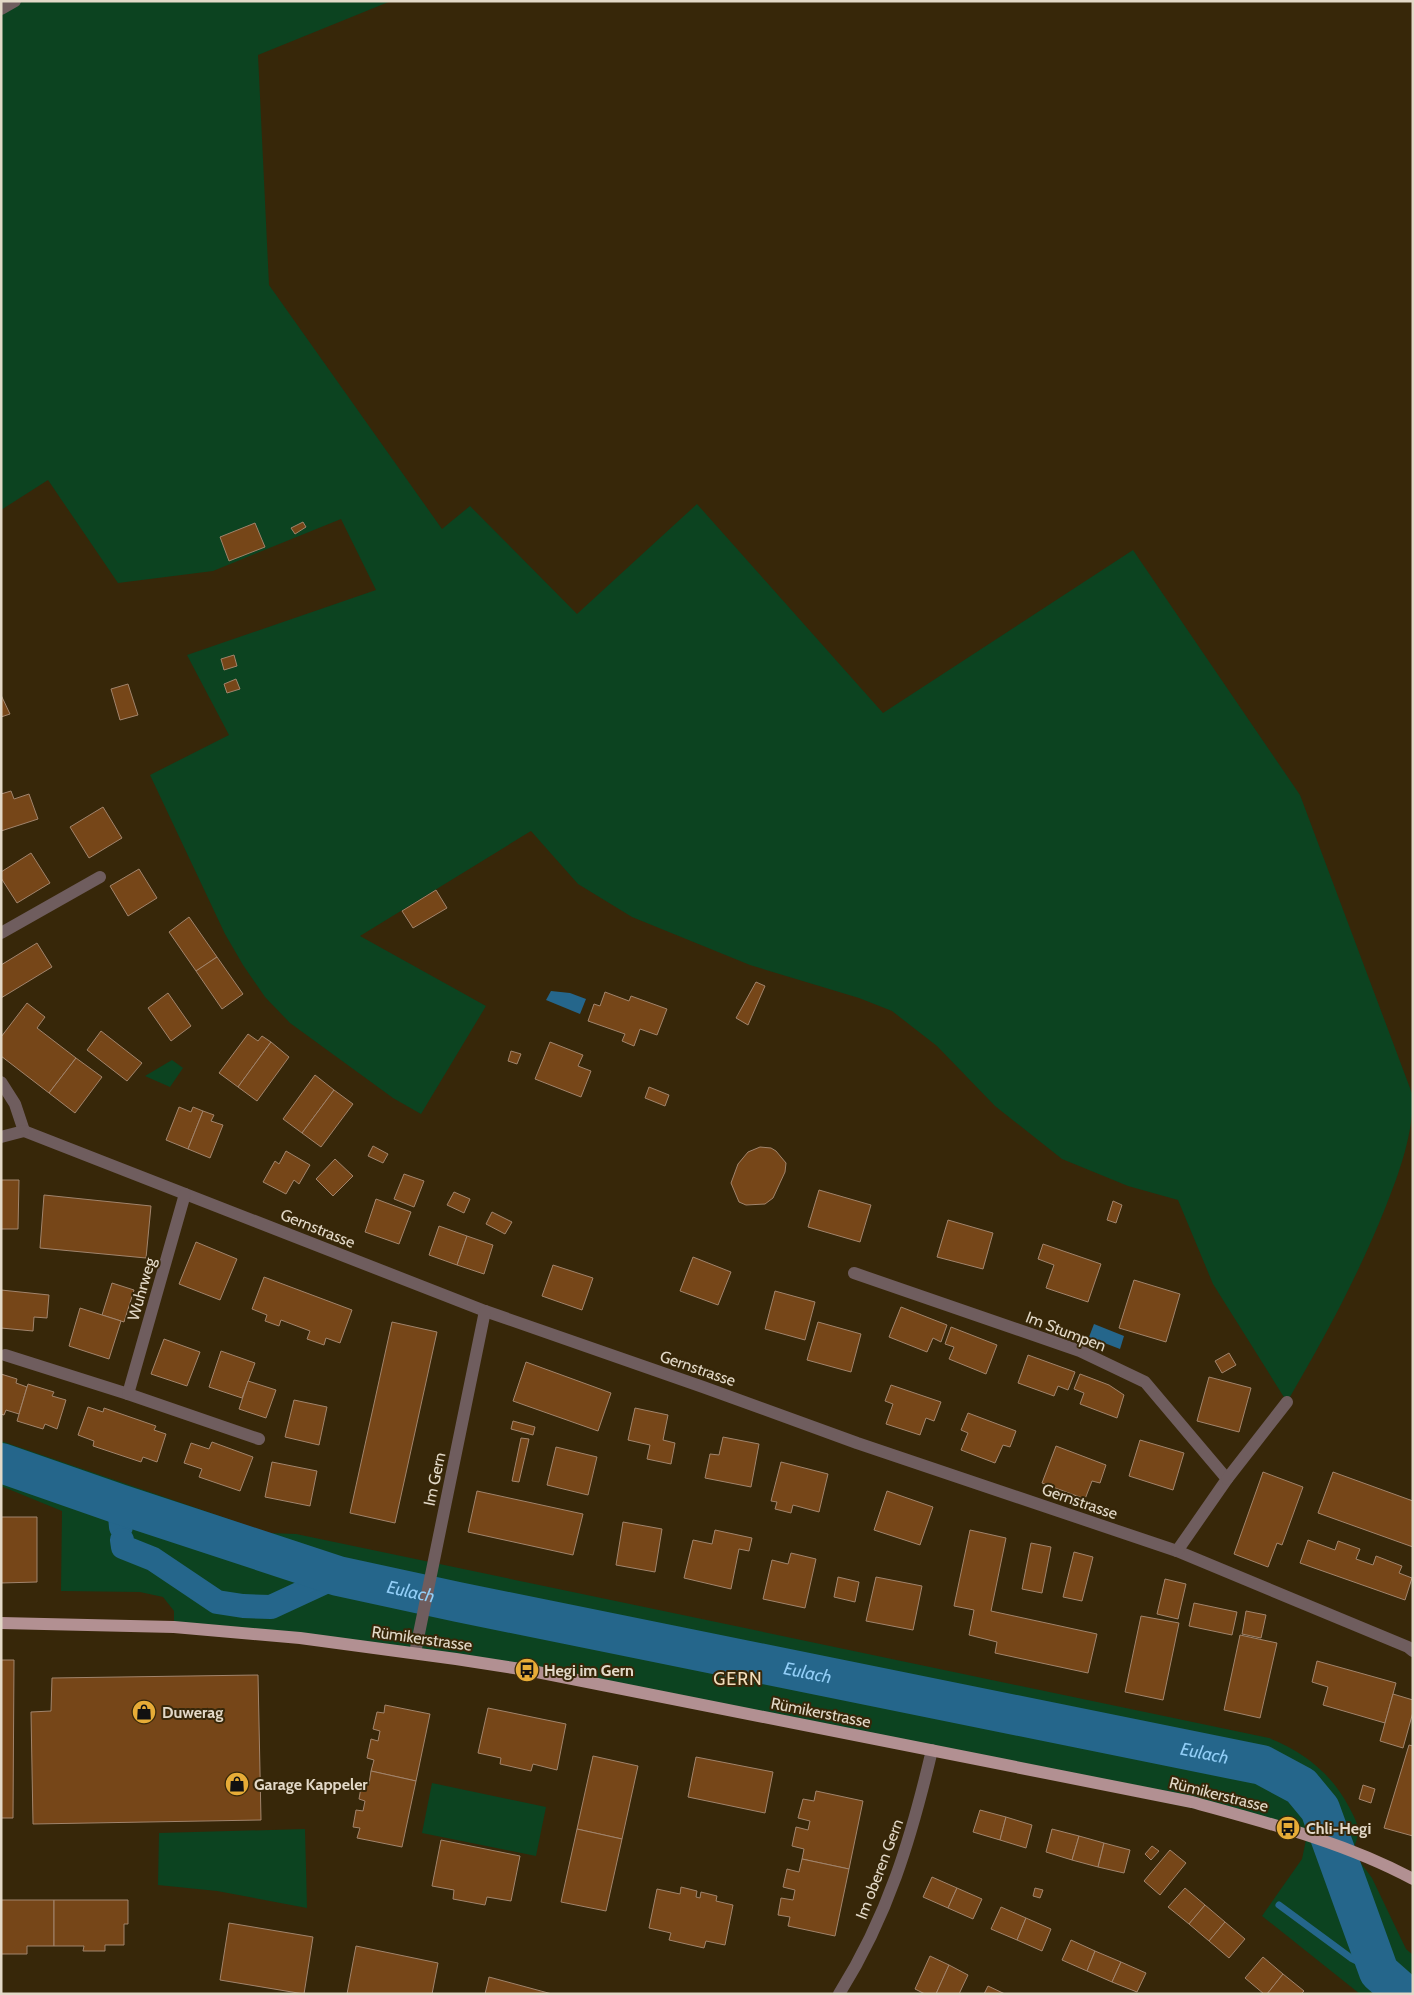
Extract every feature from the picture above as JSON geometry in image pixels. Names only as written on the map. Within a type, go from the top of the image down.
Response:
[{"type":"main road","name":"Rümikerstrasse","points":[[1,1623],[174,1627],[300,1638],[415,1652],[527,1670],[1192,1802],[1288,1828],[1317,1838],[1352,1851],[1413,1879]]},
{"type":"street","points":[[1,9],[15,1]]},
{"type":"street","points":[[1,933],[100,877]]},
{"type":"street","points":[[1,1082],[15,1104],[24,1131],[1,1137]]},
{"type":"street","name":"Gernstrasse","points":[[24,1131],[485,1311],[858,1443],[1177,1551],[1408,1647],[1413,1651]]},
{"type":"street","name":"Wuhrweg","points":[[128,1394],[185,1194]]},
{"type":"street","name":"Im Stumpen","points":[[854,1272],[1080,1351],[1145,1382],[1227,1479]]},
{"type":"street","name":"Im Gern","points":[[415,1652],[485,1311]]},
{"type":"street","points":[[5,1355],[128,1394],[259,1439]]},
{"type":"street","points":[[1177,1551],[1227,1479],[1287,1402]]},
{"type":"street","name":"Im oberen Gern","points":[[839,1994],[868,1942],[892,1891],[913,1828],[932,1750]]},
{"type":"green space","points":[[1,1],[391,1],[258,55],[269,285],[442,529],[470,506],[577,614],[697,504],[883,713],[1133,550],[1300,795],[1413,1096],[1411,1124],[1405,1152],[1386,1206],[1340,1306],[1287,1402],[1213,1284],[1178,1200],[1128,1186],[1062,1159],[995,1106],[937,1046],[892,1011],[859,998],[750,965],[632,917],[578,884],[531,831],[360,936],[486,1006],[421,1114],[393,1098],[290,1023],[265,997],[225,934],[150,775],[229,735],[187,655],[376,590],[341,519],[213,571],[118,583],[48,480],[1,510]]},
{"type":"green space","points":[[172,1060],[183,1068],[170,1087],[145,1076]]},
{"type":"green space","points":[[1,1441],[269,1533],[296,1534],[1269,1738],[1294,1750],[1315,1765],[1334,1784],[1349,1807],[1358,1826],[1357,1838],[1352,1851],[1372,1878],[1406,1949],[1413,1955],[1413,1994],[1360,1994],[1262,1916],[1302,1859],[1307,1835],[1288,1828],[527,1670],[174,1627],[174,1611],[163,1597],[140,1592],[61,1591],[62,1511],[1,1486]]},
{"type":"green space","points":[[432,1783],[546,1807],[536,1856],[422,1833]]},
{"type":"green space","points":[[305,1829],[307,1908],[217,1891],[158,1885],[159,1833]]},
{"type":"water","points":[[551,991],[570,993],[586,999],[580,1014],[546,1000]]},
{"type":"water","points":[[1094,1324],[1124,1336],[1120,1349],[1089,1337]]},
{"type":"building","points":[[303,522],[306,527],[295,534],[291,528]]},
{"type":"building","points":[[255,523],[265,547],[229,561],[220,537]]},
{"type":"building","points":[[234,655],[237,666],[224,670],[221,659]]},
{"type":"building","points":[[236,679],[240,689],[227,693],[224,684]]},
{"type":"building","points":[[128,684],[138,715],[120,720],[111,689]]},
{"type":"building","points":[[1,695],[10,714],[1,717]]},
{"type":"building","points":[[11,791],[14,799],[29,794],[38,819],[1,831],[1,794]]},
{"type":"building","points":[[103,807],[122,838],[89,858],[70,827]]},
{"type":"building","points":[[31,853],[50,883],[17,903],[1,878],[1,872]]},
{"type":"building","points":[[139,869],[157,898],[128,916],[110,886]]},
{"type":"building","points":[[436,890],[447,908],[413,928],[402,911]]},
{"type":"building","points":[[189,917],[217,957],[196,971],[169,932]]},
{"type":"building","points":[[37,943],[52,967],[1,998],[1,965]]},
{"type":"building","points":[[217,957],[243,994],[222,1009],[196,971]]},
{"type":"building","points":[[756,982],[765,986],[748,1025],[736,1018]]},
{"type":"building","points":[[605,992],[629,1001],[631,996],[667,1009],[657,1035],[640,1029],[634,1046],[622,1041],[625,1034],[588,1021],[594,1004],[600,1006]]},
{"type":"building","points":[[168,993],[191,1026],[171,1041],[148,1008]]},
{"type":"building","points":[[27,1003],[45,1017],[37,1028],[76,1058],[49,1093],[1,1056],[1,1037]]},
{"type":"building","points":[[101,1031],[142,1063],[127,1081],[87,1050]]},
{"type":"building","points":[[248,1034],[258,1041],[262,1036],[271,1042],[238,1087],[219,1073]]},
{"type":"building","points":[[271,1042],[289,1057],[257,1101],[238,1087]]},
{"type":"building","points":[[550,1042],[583,1055],[578,1066],[591,1071],[581,1097],[535,1079]]},
{"type":"building","points":[[511,1051],[521,1054],[517,1064],[508,1061]]},
{"type":"building","points":[[76,1058],[102,1077],[75,1113],[49,1093]]},
{"type":"building","points":[[315,1075],[334,1090],[302,1133],[283,1119]]},
{"type":"building","points":[[649,1087],[669,1095],[665,1106],[645,1098]]},
{"type":"building","points":[[334,1090],[353,1104],[321,1147],[302,1133]]},
{"type":"building","points":[[179,1107],[191,1112],[193,1107],[203,1111],[188,1149],[166,1140]]},
{"type":"building","points":[[203,1111],[214,1115],[211,1121],[223,1125],[210,1158],[188,1149]]},
{"type":"building","points":[[373,1146],[388,1154],[383,1163],[368,1156]]},
{"type":"building","points":[[760,1147],[771,1148],[776,1151],[786,1163],[785,1172],[773,1198],[765,1204],[746,1205],[739,1202],[731,1183],[738,1164],[748,1152]]},
{"type":"building","points":[[286,1151],[310,1165],[299,1184],[294,1180],[286,1194],[263,1182],[275,1161],[279,1164]]},
{"type":"building","points":[[335,1159],[353,1176],[333,1196],[316,1179]]},
{"type":"building","points":[[404,1174],[424,1181],[414,1207],[394,1199]]},
{"type":"building","points":[[1,1180],[19,1180],[18,1229],[1,1229]]},
{"type":"building","points":[[819,1190],[871,1205],[860,1242],[808,1227]]},
{"type":"building","points":[[454,1192],[470,1199],[464,1213],[447,1205]]},
{"type":"building","points":[[44,1195],[151,1206],[146,1258],[40,1248]]},
{"type":"building","points":[[376,1199],[411,1212],[399,1244],[365,1232]]},
{"type":"building","points":[[1113,1201],[1122,1205],[1116,1223],[1107,1220]]},
{"type":"building","points":[[492,1212],[512,1222],[505,1234],[486,1224]]},
{"type":"building","points":[[948,1220],[993,1233],[983,1269],[937,1257]]},
{"type":"building","points":[[439,1226],[467,1236],[457,1265],[429,1255]]},
{"type":"building","points":[[467,1236],[493,1245],[484,1274],[457,1265]]},
{"type":"building","points":[[196,1242],[237,1259],[220,1300],[179,1284]]},
{"type":"building","points":[[1043,1244],[1101,1264],[1088,1302],[1046,1288],[1054,1265],[1038,1259]]},
{"type":"building","points":[[693,1257],[731,1272],[718,1305],[680,1291]]},
{"type":"building","points":[[553,1265],[593,1278],[582,1310],[542,1296]]},
{"type":"building","points":[[264,1277],[352,1310],[340,1343],[326,1338],[324,1345],[307,1339],[310,1331],[281,1320],[279,1326],[265,1321],[267,1315],[252,1309]]},
{"type":"building","points":[[1134,1280],[1180,1294],[1166,1342],[1119,1328]]},
{"type":"building","points":[[112,1283],[134,1290],[124,1322],[102,1315]]},
{"type":"building","points":[[1,1290],[49,1295],[47,1318],[34,1317],[33,1331],[1,1328]]},
{"type":"building","points":[[775,1291],[815,1302],[805,1340],[765,1329]]},
{"type":"building","points":[[901,1307],[947,1325],[941,1342],[933,1338],[927,1352],[889,1337]]},
{"type":"building","points":[[80,1308],[121,1321],[109,1359],[69,1346]]},
{"type":"building","points":[[392,1322],[437,1332],[395,1523],[350,1513]]},
{"type":"building","points":[[818,1322],[861,1334],[851,1372],[807,1360]]},
{"type":"building","points":[[951,1327],[997,1345],[986,1374],[949,1359],[954,1347],[945,1344]]},
{"type":"building","points":[[164,1339],[200,1352],[187,1386],[151,1374]]},
{"type":"building","points":[[221,1351],[255,1363],[242,1398],[209,1387]]},
{"type":"building","points":[[1229,1353],[1236,1365],[1222,1373],[1215,1361]]},
{"type":"building","points":[[1028,1355],[1075,1372],[1068,1390],[1058,1386],[1054,1396],[1018,1383]]},
{"type":"building","points":[[526,1362],[611,1393],[598,1431],[513,1401]]},
{"type":"building","points":[[1,1374],[17,1379],[16,1383],[27,1387],[19,1414],[6,1410],[4,1415],[1,1414]]},
{"type":"building","points":[[1080,1374],[1109,1385],[1124,1395],[1117,1418],[1080,1404],[1084,1393],[1074,1389]]},
{"type":"building","points":[[1209,1377],[1251,1388],[1239,1432],[1197,1421]]},
{"type":"building","points":[[248,1381],[276,1390],[266,1418],[239,1409]]},
{"type":"building","points":[[28,1384],[54,1392],[52,1396],[66,1400],[57,1429],[45,1424],[43,1429],[17,1421]]},
{"type":"building","points":[[891,1385],[941,1402],[934,1421],[926,1418],[920,1435],[886,1424],[893,1404],[885,1401]]},
{"type":"building","points":[[294,1400],[327,1407],[319,1445],[285,1437]]},
{"type":"building","points":[[88,1407],[103,1412],[104,1408],[156,1426],[154,1430],[166,1434],[157,1462],[143,1457],[141,1462],[93,1446],[94,1441],[78,1435]]},
{"type":"building","points":[[635,1408],[668,1415],[663,1440],[675,1443],[671,1464],[647,1459],[650,1445],[628,1440]]},
{"type":"building","points":[[968,1413],[1016,1431],[1010,1447],[1003,1445],[995,1463],[961,1450],[968,1433],[961,1430]]},
{"type":"building","points":[[513,1421],[535,1427],[533,1435],[511,1429]]},
{"type":"building","points":[[723,1437],[759,1444],[751,1487],[705,1478],[710,1454],[719,1455]]},
{"type":"building","points":[[521,1438],[529,1439],[519,1482],[512,1481]]},
{"type":"building","points":[[1140,1440],[1184,1453],[1173,1490],[1129,1476]]},
{"type":"building","points":[[212,1442],[253,1457],[240,1491],[199,1477],[202,1469],[184,1463],[191,1443],[209,1449]]},
{"type":"building","points":[[1056,1446],[1106,1465],[1100,1483],[1092,1481],[1085,1499],[1042,1483]]},
{"type":"building","points":[[556,1447],[597,1457],[588,1495],[547,1485]]},
{"type":"building","points":[[272,1462],[317,1471],[310,1506],[265,1497]]},
{"type":"building","points":[[781,1462],[828,1474],[819,1512],[793,1505],[791,1513],[775,1509],[777,1502],[771,1501]]},
{"type":"building","points":[[1263,1472],[1303,1487],[1282,1545],[1277,1543],[1268,1567],[1234,1554]]},
{"type":"building","points":[[1333,1472],[1413,1501],[1413,1547],[1318,1513]]},
{"type":"building","points":[[477,1491],[583,1514],[573,1555],[468,1532]]},
{"type":"building","points":[[887,1491],[933,1507],[920,1545],[874,1530]]},
{"type":"building","points":[[1,1517],[37,1517],[37,1582],[1,1583]]},
{"type":"building","points":[[623,1522],[662,1529],[655,1572],[616,1565]]},
{"type":"building","points":[[715,1530],[752,1538],[749,1551],[739,1549],[731,1589],[684,1578],[693,1540],[712,1544]]},
{"type":"building","points":[[970,1530],[1006,1538],[991,1611],[1097,1634],[1088,1673],[995,1653],[997,1642],[969,1635],[974,1610],[954,1606]]},
{"type":"building","points":[[1308,1540],[1335,1550],[1338,1541],[1360,1549],[1356,1559],[1373,1565],[1376,1556],[1402,1566],[1399,1573],[1412,1578],[1405,1600],[1300,1563]]},
{"type":"building","points":[[1031,1543],[1051,1547],[1042,1593],[1022,1589]]},
{"type":"building","points":[[1074,1552],[1093,1557],[1082,1601],[1063,1597]]},
{"type":"building","points":[[791,1553],[816,1559],[805,1608],[763,1599],[772,1560],[788,1564]]},
{"type":"building","points":[[838,1577],[859,1582],[855,1602],[834,1597]]},
{"type":"building","points":[[876,1577],[922,1586],[913,1630],[866,1621]]},
{"type":"building","points":[[1165,1579],[1186,1584],[1178,1619],[1157,1614]]},
{"type":"building","points":[[1194,1603],[1237,1612],[1232,1635],[1189,1626]]},
{"type":"building","points":[[1246,1611],[1266,1615],[1261,1638],[1242,1634]]},
{"type":"building","points":[[1141,1616],[1179,1623],[1163,1700],[1125,1692]]},
{"type":"building","points":[[1240,1635],[1277,1643],[1260,1718],[1224,1710]]},
{"type":"building","points":[[1,1660],[14,1660],[13,1818],[1,1818]]},
{"type":"building","points":[[1317,1661],[1396,1683],[1385,1723],[1323,1705],[1328,1687],[1312,1682]]},
{"type":"building","points":[[258,1675],[261,1820],[33,1824],[31,1712],[51,1711],[52,1678]]},
{"type":"building","points":[[1393,1694],[1413,1700],[1413,1712],[1403,1748],[1380,1741]]},
{"type":"building","points":[[385,1705],[430,1714],[416,1781],[371,1771],[374,1760],[367,1758],[371,1739],[378,1741],[380,1731],[373,1729],[377,1712],[384,1713]]},
{"type":"building","points":[[488,1708],[566,1724],[557,1770],[533,1764],[531,1771],[500,1764],[501,1758],[478,1753]]},
{"type":"building","points":[[1409,1745],[1413,1746],[1413,1836],[1384,1828]]},
{"type":"building","points":[[593,1756],[638,1766],[622,1839],[577,1829]]},
{"type":"building","points":[[696,1757],[773,1772],[765,1813],[688,1797]]},
{"type":"building","points":[[371,1771],[416,1781],[402,1847],[357,1838],[360,1828],[353,1827],[356,1810],[363,1811],[365,1801],[359,1799],[362,1782],[369,1784]]},
{"type":"building","points":[[1363,1785],[1375,1789],[1371,1803],[1359,1799]]},
{"type":"building","points":[[816,1791],[863,1801],[849,1869],[802,1859],[804,1849],[792,1846],[796,1827],[808,1830],[810,1821],[798,1818],[803,1799],[814,1801]]},
{"type":"building","points":[[980,1810],[1006,1817],[1000,1840],[973,1832]]},
{"type":"building","points":[[1006,1817],[1032,1825],[1026,1848],[1000,1840]]},
{"type":"building","points":[[577,1829],[622,1839],[606,1911],[561,1902]]},
{"type":"building","points":[[1052,1829],[1079,1836],[1072,1860],[1046,1852]]},
{"type":"building","points":[[1079,1836],[1104,1843],[1098,1867],[1072,1860]]},
{"type":"building","points":[[441,1840],[520,1856],[511,1901],[487,1897],[485,1905],[453,1899],[454,1890],[432,1886]]},
{"type":"building","points":[[1104,1843],[1130,1850],[1124,1873],[1098,1867]]},
{"type":"building","points":[[1152,1846],[1159,1851],[1151,1860],[1145,1854]]},
{"type":"building","points":[[1170,1850],[1186,1863],[1160,1895],[1144,1881]]},
{"type":"building","points":[[802,1859],[849,1869],[835,1936],[788,1926],[790,1917],[778,1915],[781,1898],[793,1900],[795,1890],[783,1887],[787,1869],[799,1872]]},
{"type":"building","points":[[932,1877],[957,1888],[948,1908],[923,1897]]},
{"type":"building","points":[[681,1887],[697,1891],[696,1897],[700,1898],[701,1892],[717,1896],[716,1901],[733,1905],[725,1945],[706,1941],[704,1948],[669,1940],[671,1933],[649,1928],[657,1889],[680,1894]]},
{"type":"building","points":[[957,1888],[982,1899],[973,1919],[948,1908]]},
{"type":"building","points":[[1035,1888],[1043,1890],[1040,1898],[1033,1896]]},
{"type":"building","points":[[1185,1888],[1205,1905],[1189,1924],[1168,1907]]},
{"type":"building","points":[[1,1900],[54,1900],[54,1946],[27,1946],[27,1954],[1,1954]]},
{"type":"building","points":[[54,1900],[128,1900],[128,1924],[124,1924],[124,1945],[105,1945],[105,1951],[83,1951],[84,1946],[54,1946]]},
{"type":"building","points":[[1205,1905],[1225,1922],[1209,1941],[1189,1924]]},
{"type":"building","points":[[1001,1907],[1026,1918],[1017,1940],[991,1929]]},
{"type":"building","points":[[1026,1918],[1051,1929],[1042,1951],[1017,1940]]},
{"type":"building","points":[[1225,1922],[1245,1939],[1229,1958],[1209,1941]]},
{"type":"building","points":[[229,1923],[313,1937],[304,1994],[220,1980]]},
{"type":"building","points":[[1071,1940],[1095,1951],[1087,1971],[1062,1960]]},
{"type":"building","points":[[356,1946],[438,1963],[432,1994],[347,1994]]},
{"type":"building","points":[[1095,1951],[1121,1962],[1112,1982],[1087,1971]]},
{"type":"building","points":[[930,1956],[949,1965],[936,1994],[925,1994],[915,1989]]},
{"type":"building","points":[[1263,1957],[1283,1974],[1267,1994],[1264,1994],[1245,1978]]},
{"type":"building","points":[[1121,1962],[1146,1973],[1137,1992],[1112,1982]]},
{"type":"building","points":[[949,1965],[968,1975],[959,1994],[936,1994]]},
{"type":"building","points":[[1283,1974],[1304,1991],[1301,1994],[1267,1994]]},
{"type":"building","points":[[489,1977],[552,1994],[485,1994]]},
{"type":"building","points":[[988,1986],[1005,1994],[984,1994]]},
{"type":"waterway","name":"Eulach","points":[[1,1463],[338,1576],[1262,1765],[1301,1786],[1320,1809],[1379,1972],[1404,1994]]},
{"type":"waterway","points":[[119,1504],[121,1527]]},
{"type":"waterway","points":[[122,1540],[123,1547],[153,1559],[217,1602],[243,1606],[271,1607],[338,1576]]},
{"type":"waterway","points":[[1279,1905],[1351,1958],[1379,1972]]},
{"type":"place","name":"Hegi im Gern","points":[[527,1670]]},
{"type":"place","name":"Duwerag","points":[[144,1712]]},
{"type":"place","name":"Garage Kappeler","points":[[237,1784]]},
{"type":"place","name":"Chli-Hegi","points":[[1288,1828]]},
{"type":"district","name":"GERN","points":[[738,1679]]}]
